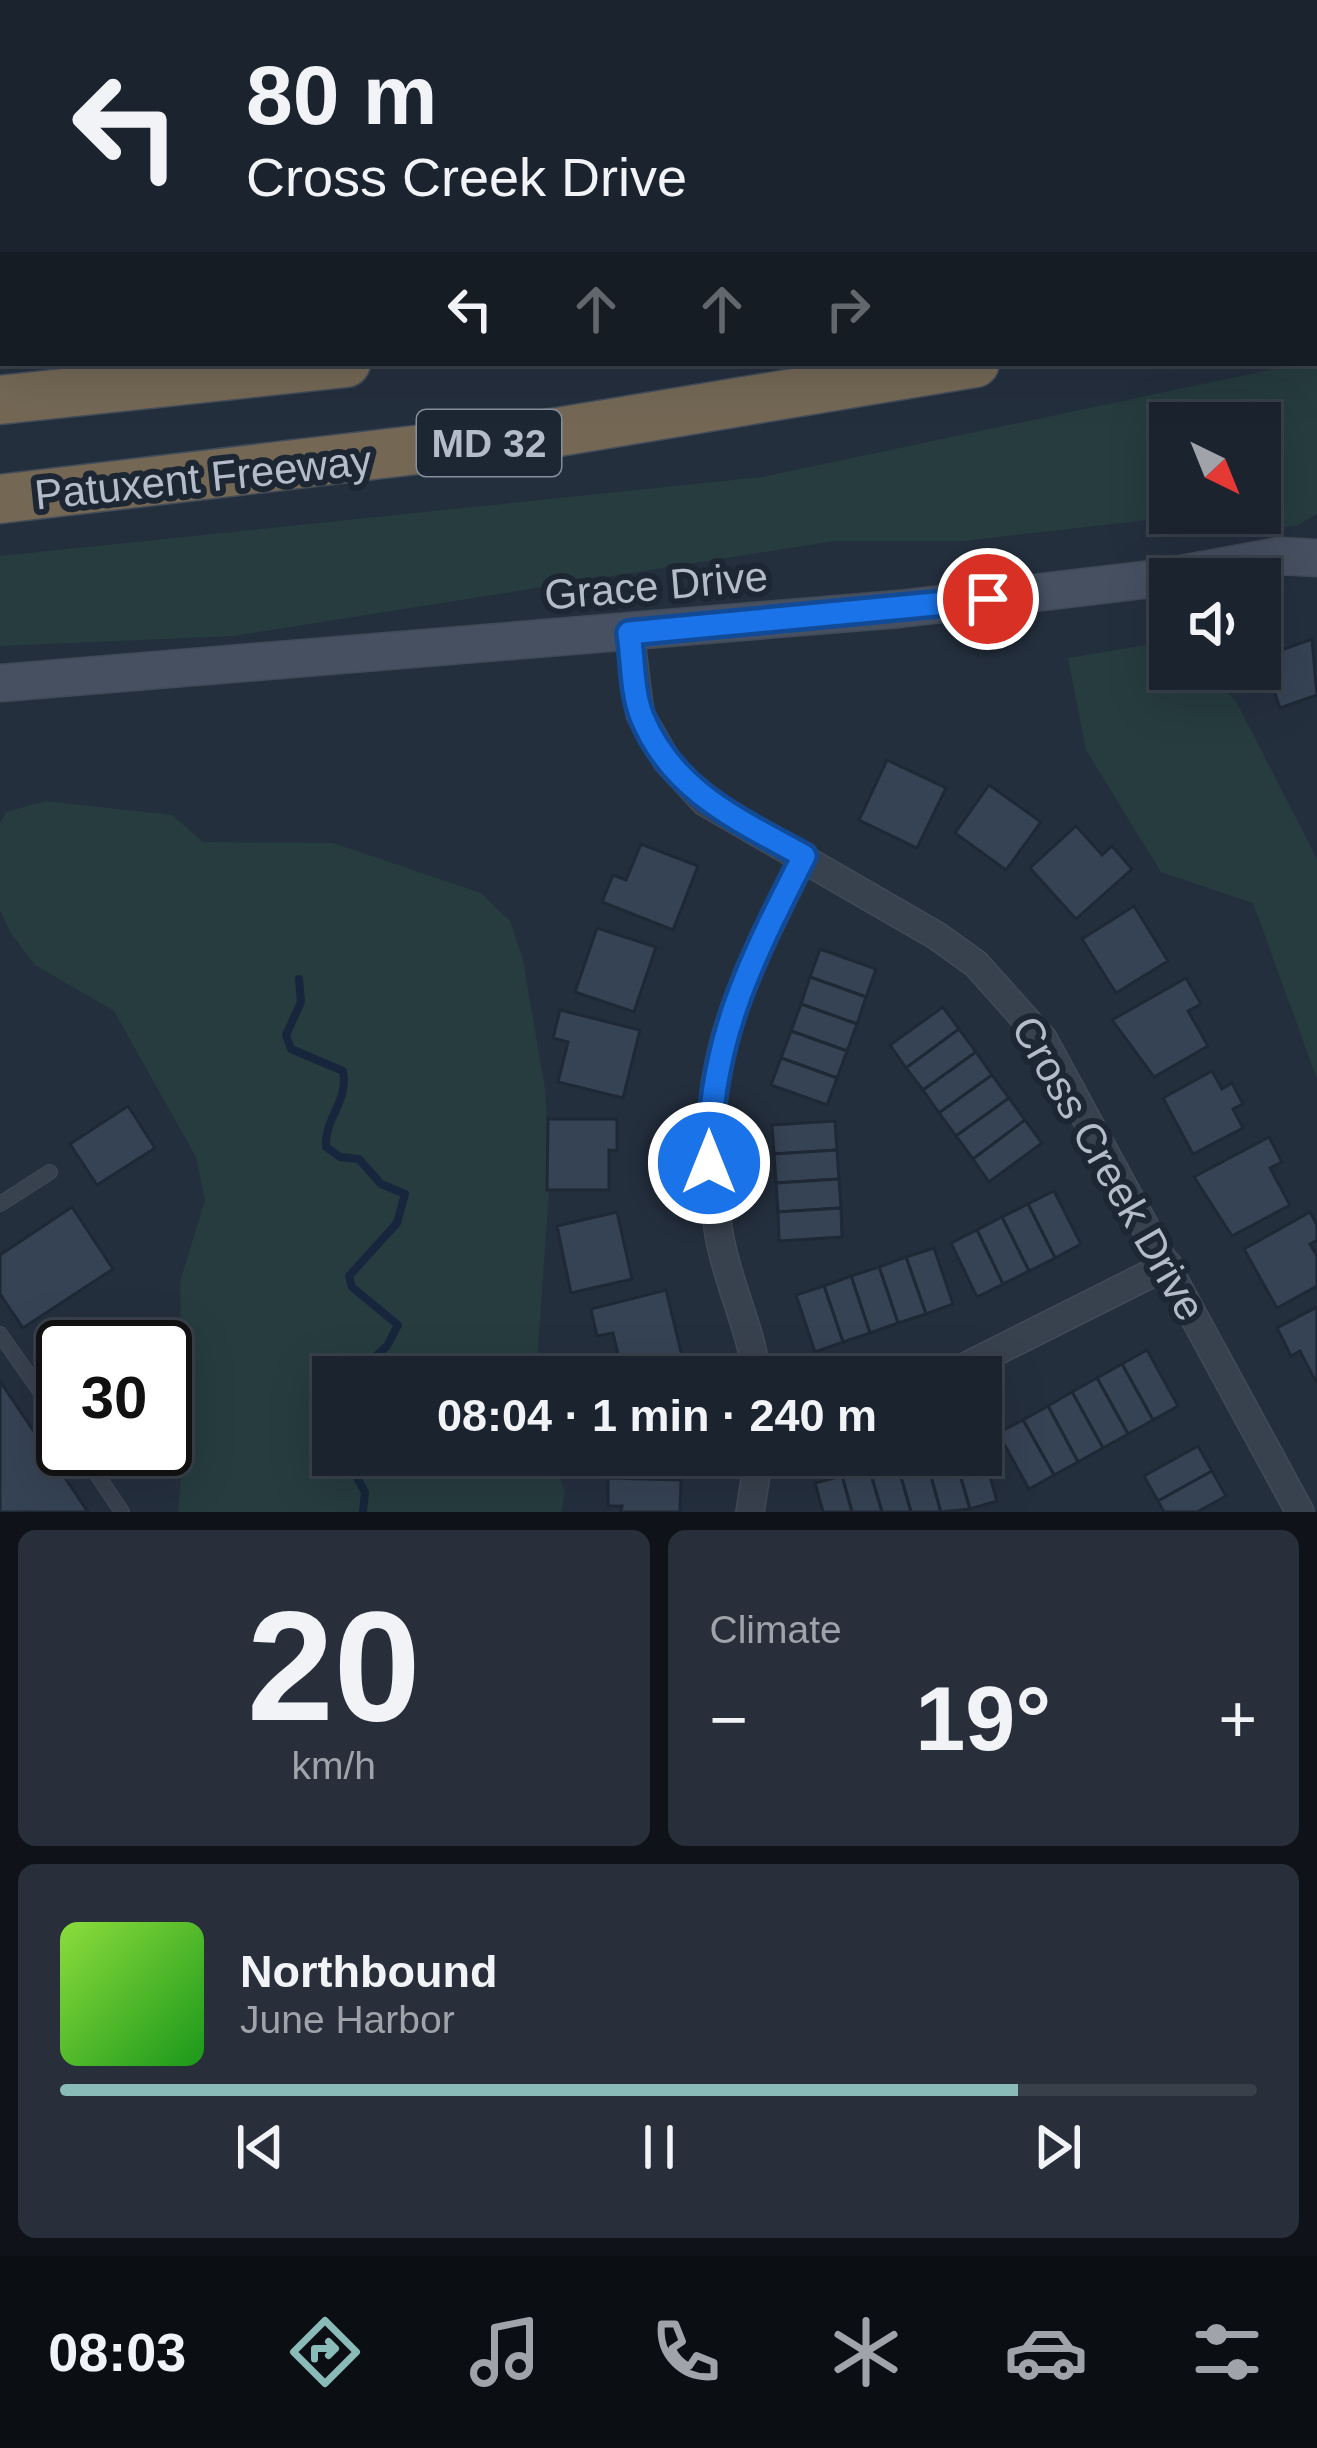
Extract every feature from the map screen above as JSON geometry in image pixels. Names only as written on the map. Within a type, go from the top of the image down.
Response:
[{"type":"highway","points":[[0,400],[318,366]]},
{"type":"highway","name":"Patuxent Freeway","points":[[0,499],[534,436],[957,366]]},
{"type":"street","name":"Grace Drive","points":[[0,683],[629,633],[1121,584],[1279,556],[1317,558]]},
{"type":"street","name":"Cross Creek Drive","points":[[629,633],[640,714],[667,761],[706,802],[937,936],[1008,996],[1043,1039],[1300,1512]]},
{"type":"street","points":[[753,1356],[742,1301],[720,1241],[709,1163],[710,1099],[742,979],[804,856]]},
{"type":"street","points":[[987,1356],[1168,1265]]},
{"type":"street","points":[[750,1512],[756,1476]]},
{"type":"lane","points":[[0,1204],[50,1172]]},
{"type":"lane","points":[[0,1334],[36,1385]]},
{"type":"lane","points":[[98,1476],[122,1512]]},
{"type":"green space","points":[[1289,366],[1317,366],[1317,514],[1296,526],[1281,527],[1281,402],[1149,402],[1149,520],[964,541],[834,541],[234,636],[0,646],[0,556],[762,477]]},
{"type":"green space","points":[[1149,644],[1149,690],[1226,690],[1237,703],[1317,859],[1317,1079],[1253,903],[1161,872],[1086,750],[1068,658]]},
{"type":"green space","points":[[45,801],[172,815],[203,842],[333,843],[481,893],[510,921],[523,960],[545,1089],[550,1178],[537,1356],[312,1356],[312,1476],[559,1476],[565,1492],[561,1512],[178,1512],[181,1476],[192,1476],[192,1320],[181,1320],[180,1282],[205,1200],[196,1157],[114,1011],[35,965],[10,932],[0,910],[0,823],[6,812]]},
{"type":"building","points":[[1312,639],[1317,695],[1280,708],[1274,690],[1281,690],[1281,650]]},
{"type":"building","points":[[887,760],[946,788],[917,848],[859,820]]},
{"type":"building","points":[[989,785],[1041,822],[1006,870],[955,833]]},
{"type":"building","points":[[1076,826],[1102,855],[1112,846],[1132,869],[1076,919],[1030,868]]},
{"type":"building","points":[[641,844],[698,866],[673,930],[602,902],[613,875],[626,880]]},
{"type":"building","points":[[1134,906],[1168,961],[1116,993],[1082,939]]},
{"type":"building","points":[[597,928],[656,947],[634,1012],[575,992]]},
{"type":"building","points":[[820,949],[876,969],[866,997],[810,977]]},
{"type":"building","points":[[810,977],[866,997],[857,1024],[801,1004]]},
{"type":"building","points":[[1186,978],[1201,1004],[1188,1011],[1208,1046],[1154,1077],[1112,1020]]},
{"type":"building","points":[[801,1004],[857,1024],[847,1051],[791,1031]]},
{"type":"building","points":[[943,1007],[959,1029],[906,1068],[890,1045]]},
{"type":"building","points":[[560,1010],[640,1030],[623,1098],[558,1082],[568,1042],[553,1038]]},
{"type":"building","points":[[959,1029],[976,1052],[923,1090],[906,1068]]},
{"type":"building","points":[[791,1031],[847,1051],[837,1078],[781,1058]]},
{"type":"building","points":[[976,1052],[992,1075],[939,1113],[923,1090]]},
{"type":"building","points":[[781,1058],[837,1078],[827,1105],[771,1085]]},
{"type":"building","points":[[1212,1071],[1222,1089],[1232,1083],[1243,1104],[1233,1109],[1243,1128],[1193,1154],[1163,1098]]},
{"type":"building","points":[[992,1075],[1009,1098],[956,1136],[939,1113]]},
{"type":"building","points":[[1009,1098],[1025,1120],[973,1159],[956,1136]]},
{"type":"building","points":[[128,1106],[155,1148],[97,1185],[70,1144]]},
{"type":"building","points":[[548,1119],[617,1119],[617,1151],[609,1150],[609,1190],[547,1190]]},
{"type":"building","points":[[1025,1120],[1042,1143],[989,1182],[973,1159]]},
{"type":"building","points":[[835,1121],[837,1150],[774,1154],[772,1125]]},
{"type":"building","points":[[1269,1137],[1282,1162],[1270,1168],[1290,1205],[1232,1236],[1194,1177]]},
{"type":"building","points":[[837,1150],[839,1179],[776,1183],[774,1154]]},
{"type":"building","points":[[839,1179],[841,1208],[778,1212],[776,1183]]},
{"type":"building","points":[[1054,1191],[1081,1244],[1055,1258],[1028,1204]]},
{"type":"building","points":[[1028,1204],[1055,1258],[1029,1271],[1002,1217]]},
{"type":"building","points":[[72,1207],[113,1269],[23,1328],[0,1294],[0,1255]]},
{"type":"building","points":[[841,1208],[842,1237],[779,1241],[778,1212]]},
{"type":"building","points":[[617,1212],[632,1279],[571,1293],[557,1226]]},
{"type":"building","points":[[1310,1212],[1317,1225],[1317,1240],[1310,1244],[1317,1256],[1317,1286],[1277,1308],[1244,1249]]},
{"type":"building","points":[[1002,1217],[1029,1271],[1003,1284],[977,1230]]},
{"type":"building","points":[[977,1230],[1003,1284],[977,1297],[951,1243]]},
{"type":"building","points":[[934,1248],[953,1304],[926,1314],[906,1257]]},
{"type":"building","points":[[906,1257],[926,1314],[898,1323],[879,1267]]},
{"type":"building","points":[[879,1267],[898,1323],[870,1333],[851,1276]]},
{"type":"building","points":[[851,1276],[870,1333],[843,1342],[824,1286]]},
{"type":"building","points":[[824,1286],[843,1342],[815,1352],[796,1295]]},
{"type":"building","points":[[666,1290],[682,1356],[618,1356],[613,1333],[597,1336],[591,1309]]},
{"type":"building","points":[[1317,1307],[1316,1382],[1300,1351],[1291,1356],[1277,1328]]},
{"type":"building","points":[[1147,1350],[1178,1406],[1153,1420],[1122,1364]]},
{"type":"building","points":[[1122,1364],[1153,1420],[1128,1434],[1097,1378]]},
{"type":"building","points":[[1097,1378],[1128,1434],[1103,1448],[1072,1392]]},
{"type":"building","points":[[0,1381],[36,1435],[36,1476],[64,1476],[88,1512],[0,1512]]},
{"type":"building","points":[[1072,1392],[1103,1448],[1078,1462],[1048,1406]]},
{"type":"building","points":[[1048,1406],[1078,1462],[1054,1475],[1023,1420]]},
{"type":"building","points":[[1023,1420],[1054,1475],[1029,1489],[1002,1440],[1002,1431]]},
{"type":"building","points":[[1198,1446],[1212,1471],[1158,1501],[1144,1476]]},
{"type":"building","points":[[1212,1471],[1226,1496],[1197,1512],[1164,1512],[1158,1501]]},
{"type":"building","points":[[842,1476],[871,1476],[882,1512],[852,1512]]},
{"type":"building","points":[[842,1476],[852,1512],[823,1512],[815,1483]]},
{"type":"building","points":[[871,1476],[901,1476],[911,1512],[882,1512]]},
{"type":"building","points":[[901,1476],[931,1476],[941,1512],[911,1512]]},
{"type":"building","points":[[931,1476],[960,1476],[970,1509],[941,1512]]},
{"type":"building","points":[[960,1476],[990,1476],[997,1501],[970,1509]]},
{"type":"building","points":[[608,1478],[681,1480],[680,1512],[621,1512],[622,1506],[608,1506]]},
{"type":"waterway","points":[[299,979],[301,1002],[286,1035],[291,1049],[343,1071],[343,1092],[326,1147],[340,1157],[359,1159],[381,1184],[405,1194],[397,1223],[349,1276],[352,1287],[398,1325],[376,1356]]},
{"type":"waterway","points":[[356,1476],[365,1492],[363,1512]]},
{"type":"route","points":[[709,1163],[710,1099],[724,1035],[742,979],[804,856],[706,802],[667,761],[640,714],[629,633],[988,599]]}]
